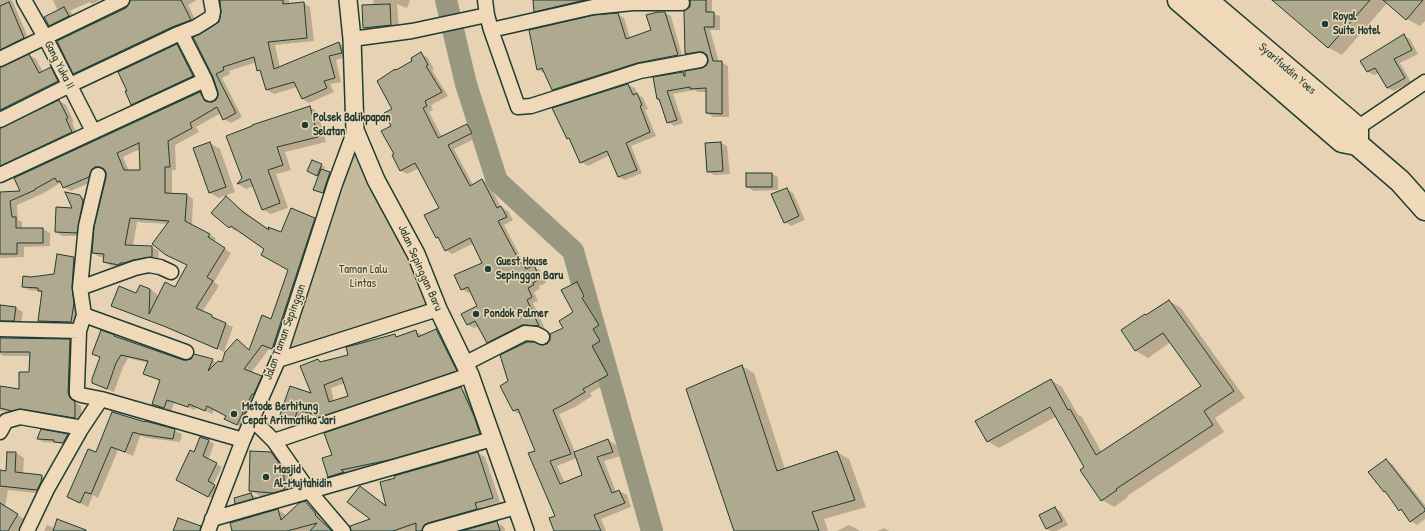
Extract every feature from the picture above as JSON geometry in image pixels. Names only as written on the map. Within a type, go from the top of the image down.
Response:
[{"type":"highway","points":[[1179,0],[1342,141],[1357,136]]},
{"type":"highway","name":"Syarifuddin Yoes","points":[[1206,0],[1357,136],[1425,209]]},
{"type":"street","name":"Gang Yuka II","points":[[24,0],[45,37],[93,131]]},
{"type":"street","points":[[0,59],[122,0]]},
{"type":"street","points":[[0,120],[176,35],[196,27],[212,17],[214,11],[212,0]]},
{"type":"street","name":"Jalan Sepinggan Baru","points":[[348,0],[352,39],[354,130],[376,180],[416,254],[438,309],[467,369],[525,531]]},
{"type":"street","points":[[485,0],[482,16],[491,30],[515,104],[518,107],[531,106],[640,71],[700,60]]},
{"type":"street","points":[[491,30],[593,7],[633,3],[682,3]]},
{"type":"street","points":[[352,39],[412,31],[482,16]]},
{"type":"street","points":[[181,33],[205,80],[210,94]]},
{"type":"street","points":[[0,175],[205,80]]},
{"type":"street","points":[[1357,136],[1425,82]]},
{"type":"street","name":"Jalan Taman Sepinggan","points":[[210,525],[251,418],[278,360],[354,130]]},
{"type":"street","points":[[98,175],[86,226],[80,288],[84,315],[79,331],[77,392],[81,395],[101,399],[242,440]]},
{"type":"street","points":[[80,288],[135,268],[149,265],[160,267],[171,272]]},
{"type":"street","points":[[278,360],[438,309]]},
{"type":"street","points":[[84,315],[186,352]]},
{"type":"street","points":[[0,329],[79,331]]},
{"type":"street","points":[[274,441],[467,369],[525,334],[536,334],[542,337]]},
{"type":"street","points":[[27,531],[81,429],[101,399]]},
{"type":"street","points":[[0,432],[6,421],[20,417],[81,429]]},
{"type":"street","points":[[251,418],[274,441],[309,491],[343,531]]},
{"type":"street","points":[[210,525],[309,491],[492,439]]},
{"type":"street","points":[[430,531],[516,507]]},
{"type":"green space","name":"Taman Lalu Lintas","points":[[354,149],[430,305],[288,350]]},
{"type":"building","points":[[130,0],[181,0],[191,20],[172,27],[73,74],[57,41],[126,8]]},
{"type":"building","points":[[220,0],[283,0],[283,4],[304,2],[307,38],[268,42],[274,69],[339,42],[342,53],[329,56],[335,78],[324,81],[327,88],[302,99],[294,82],[266,90],[260,70],[257,71],[254,57],[223,67],[224,70],[216,74],[236,113],[223,120],[217,107],[190,123],[192,128],[168,141],[170,167],[165,167],[165,193],[187,194],[185,221],[210,234],[208,237],[225,248],[207,277],[213,281],[196,308],[226,323],[217,349],[166,327],[111,306],[119,286],[136,293],[140,285],[150,289],[149,314],[165,282],[175,287],[187,265],[166,255],[152,244],[169,221],[130,218],[125,245],[152,246],[152,257],[120,263],[119,265],[103,262],[104,254],[92,253],[94,227],[106,177],[106,172],[104,169],[95,167],[92,169],[89,177],[63,188],[60,181],[57,182],[55,178],[35,190],[10,201],[12,217],[16,217],[16,228],[43,228],[43,243],[17,243],[17,254],[0,254],[0,192],[20,191],[14,178],[200,92],[205,101],[212,102],[216,100],[218,92],[213,77],[193,37],[219,22],[221,12]],"holes":[[[139,143],[140,170],[124,170],[117,153]]]},
{"type":"building","points":[[533,0],[585,0],[534,12]]},
{"type":"building","points":[[690,0],[706,0],[706,12],[714,12],[714,27],[704,27],[713,61],[722,61],[722,114],[706,113],[706,88],[690,89],[690,87],[667,91],[677,120],[667,123],[659,99],[657,99],[653,77],[683,72],[685,76],[685,71],[702,68],[706,66],[708,62],[707,55],[703,52],[685,54],[684,11],[690,7]]},
{"type":"building","name":"Royal Suite Hotel","points":[[1272,0],[1370,0],[1328,48]]},
{"type":"building","name":"Royal Suite Hotel","points":[[1383,0],[1423,0],[1406,20]]},
{"type":"building","points":[[9,2],[24,38],[0,50],[0,6]]},
{"type":"building","points":[[390,4],[391,25],[363,28],[362,5]]},
{"type":"building","points":[[64,7],[69,16],[49,26],[44,17]]},
{"type":"building","points":[[665,12],[678,55],[637,63],[552,90],[542,68],[537,70],[529,30],[594,15],[618,13],[626,39],[651,30],[646,15]]},
{"type":"building","points":[[1404,34],[1412,50],[1394,59],[1405,78],[1387,88],[1375,68],[1367,72],[1360,61]]},
{"type":"building","points":[[177,44],[193,76],[131,105],[125,91],[127,91],[118,72]]},
{"type":"building","points":[[421,52],[428,65],[426,66],[442,92],[425,101],[427,106],[423,108],[438,138],[467,124],[472,133],[448,145],[470,186],[482,179],[497,208],[501,206],[507,217],[498,221],[521,264],[523,263],[526,269],[534,265],[540,279],[528,288],[532,297],[527,300],[539,326],[522,325],[487,343],[475,321],[467,325],[461,314],[477,306],[468,287],[461,290],[454,275],[482,263],[470,238],[445,251],[438,237],[436,238],[424,215],[439,208],[415,163],[400,171],[392,155],[394,154],[381,131],[391,126],[384,113],[392,109],[377,81],[395,69],[396,70],[412,61],[411,58]]},
{"type":"building","points":[[29,54],[39,73],[51,67],[58,81],[0,110],[0,67]]},
{"type":"building","points":[[628,84],[633,95],[637,93],[642,105],[640,106],[650,132],[626,143],[637,170],[618,177],[607,151],[580,163],[569,138],[567,139],[552,108]]},
{"type":"building","points":[[59,100],[68,118],[66,119],[72,132],[0,166],[0,128]]},
{"type":"building","points":[[310,106],[318,137],[277,147],[283,165],[268,170],[280,203],[262,210],[250,179],[237,184],[242,178],[226,136],[252,125]]},
{"type":"building","points":[[210,142],[226,187],[209,193],[193,148]]},
{"type":"building","points":[[721,142],[723,171],[707,172],[705,143]]},
{"type":"building","points":[[312,160],[322,164],[317,176],[307,171]]},
{"type":"building","points":[[321,169],[330,172],[323,193],[313,190]]},
{"type":"building","points":[[746,173],[772,173],[772,187],[746,187]]},
{"type":"building","points":[[787,188],[799,216],[784,223],[771,194]]},
{"type":"building","points":[[65,192],[80,195],[83,201],[77,233],[55,232],[56,207],[72,208]]},
{"type":"building","points":[[226,196],[243,212],[269,230],[268,227],[281,232],[291,208],[315,218],[272,349],[262,345],[244,369],[262,376],[237,425],[224,419],[226,416],[207,406],[205,411],[189,404],[188,407],[167,400],[164,408],[152,404],[160,380],[143,374],[148,361],[121,355],[116,363],[107,389],[92,383],[100,357],[92,354],[101,330],[183,360],[191,359],[194,354],[213,359],[208,371],[218,361],[222,362],[225,352],[237,339],[249,350],[262,315],[271,319],[288,270],[261,255],[264,249],[231,226],[229,228],[211,213]]},
{"type":"building","points":[[57,254],[74,257],[72,287],[74,303],[71,322],[38,321],[42,291],[38,291],[38,288],[22,287],[23,276],[31,277],[54,274]]},
{"type":"building","points":[[577,282],[584,296],[582,298],[599,325],[593,329],[600,341],[592,346],[608,375],[583,389],[585,392],[553,410],[571,454],[550,461],[560,484],[582,475],[574,452],[608,439],[613,452],[597,457],[612,493],[619,490],[625,503],[594,515],[601,531],[554,531],[549,518],[555,516],[528,453],[535,451],[518,409],[513,411],[500,386],[508,381],[500,355],[527,342],[534,342],[542,345],[547,344],[550,340],[550,334],[563,328],[559,321],[573,312],[561,290]]},
{"type":"building","points":[[1169,300],[1234,391],[1204,411],[1213,425],[1116,489],[1117,490],[1101,501],[1080,470],[1084,467],[1050,407],[987,442],[975,421],[1051,379],[1096,455],[1201,386],[1163,333],[1135,351],[1121,330]]},
{"type":"building","points":[[0,305],[16,307],[14,321],[0,321]]},
{"type":"building","points":[[436,329],[457,371],[317,418],[316,415],[298,410],[294,420],[280,415],[290,386],[311,393],[300,366],[318,359],[320,362],[348,355],[346,347],[395,334],[396,337],[416,330],[418,337]],"holes":[[[342,378],[348,396],[329,402],[324,385]]]},
{"type":"building","points":[[0,338],[70,339],[68,393],[70,398],[75,402],[75,418],[21,409],[12,411],[0,408],[0,386],[19,389],[19,372],[29,372],[30,352],[0,352]]},
{"type":"building","points":[[742,365],[777,471],[837,451],[855,500],[812,512],[819,531],[734,531],[686,389]]},
{"type":"building","points":[[461,387],[480,434],[389,460],[341,470],[344,472],[328,477],[322,458],[332,455],[324,433]]},
{"type":"building","points":[[112,412],[175,429],[173,439],[133,432],[125,452],[111,447],[91,494],[85,492],[80,503],[67,497],[88,449],[96,452]]},
{"type":"building","points":[[41,429],[68,434],[63,443],[54,442],[54,440],[37,439]]},
{"type":"building","points":[[200,437],[209,440],[203,456],[217,463],[208,481],[215,485],[208,497],[176,480],[190,450],[194,452]]},
{"type":"building","name":"Masjid Al-Mujtahidin","points":[[250,451],[271,452],[284,470],[284,490],[273,493],[249,491]]},
{"type":"building","points":[[7,452],[16,452],[15,472],[42,475],[41,482],[37,490],[0,486],[0,470],[6,471]]},
{"type":"building","points":[[478,452],[493,498],[475,503],[477,509],[428,523],[424,525],[422,531],[416,531],[416,523],[393,531],[351,531],[350,526],[370,519],[347,502],[360,486],[386,506],[380,482],[395,478],[394,476]]},
{"type":"building","points":[[1386,459],[1425,509],[1425,511],[1410,522],[1401,509],[1399,511],[1385,491],[1384,492],[1368,472]]},
{"type":"building","points":[[251,493],[253,499],[235,504],[234,498]]},
{"type":"building","points":[[305,501],[316,514],[315,515],[332,531],[310,531],[317,523],[287,531],[232,531],[230,523],[278,509],[281,520],[299,503]]},
{"type":"building","points":[[0,503],[18,514],[8,531],[0,531]]},
{"type":"building","points":[[1055,507],[1062,521],[1046,529],[1039,515]]},
{"type":"building","points":[[178,518],[201,526],[200,531],[173,531]]},
{"type":"building","points":[[57,519],[86,530],[86,531],[53,531]]},
{"type":"building","points":[[497,521],[500,531],[462,531]]},
{"type":"waterway","points":[[446,0],[466,84],[497,181],[573,251],[652,531]]},
{"type":"place","name":"Royal Suite Hotel","points":[[1325,24]]},
{"type":"place","name":"Polsek Balikpapan Selatan","points":[[305,125]]},
{"type":"place","name":"Guest House Sepinggan Baru","points":[[488,269]]},
{"type":"place","name":"Pondok Palmer","points":[[476,314]]},
{"type":"place","name":"Metode Berhitung Cepat Aritmatika Jari","points":[[234,414]]},
{"type":"place","name":"Masjid Al-Mujtahidin","points":[[266,477]]}]
